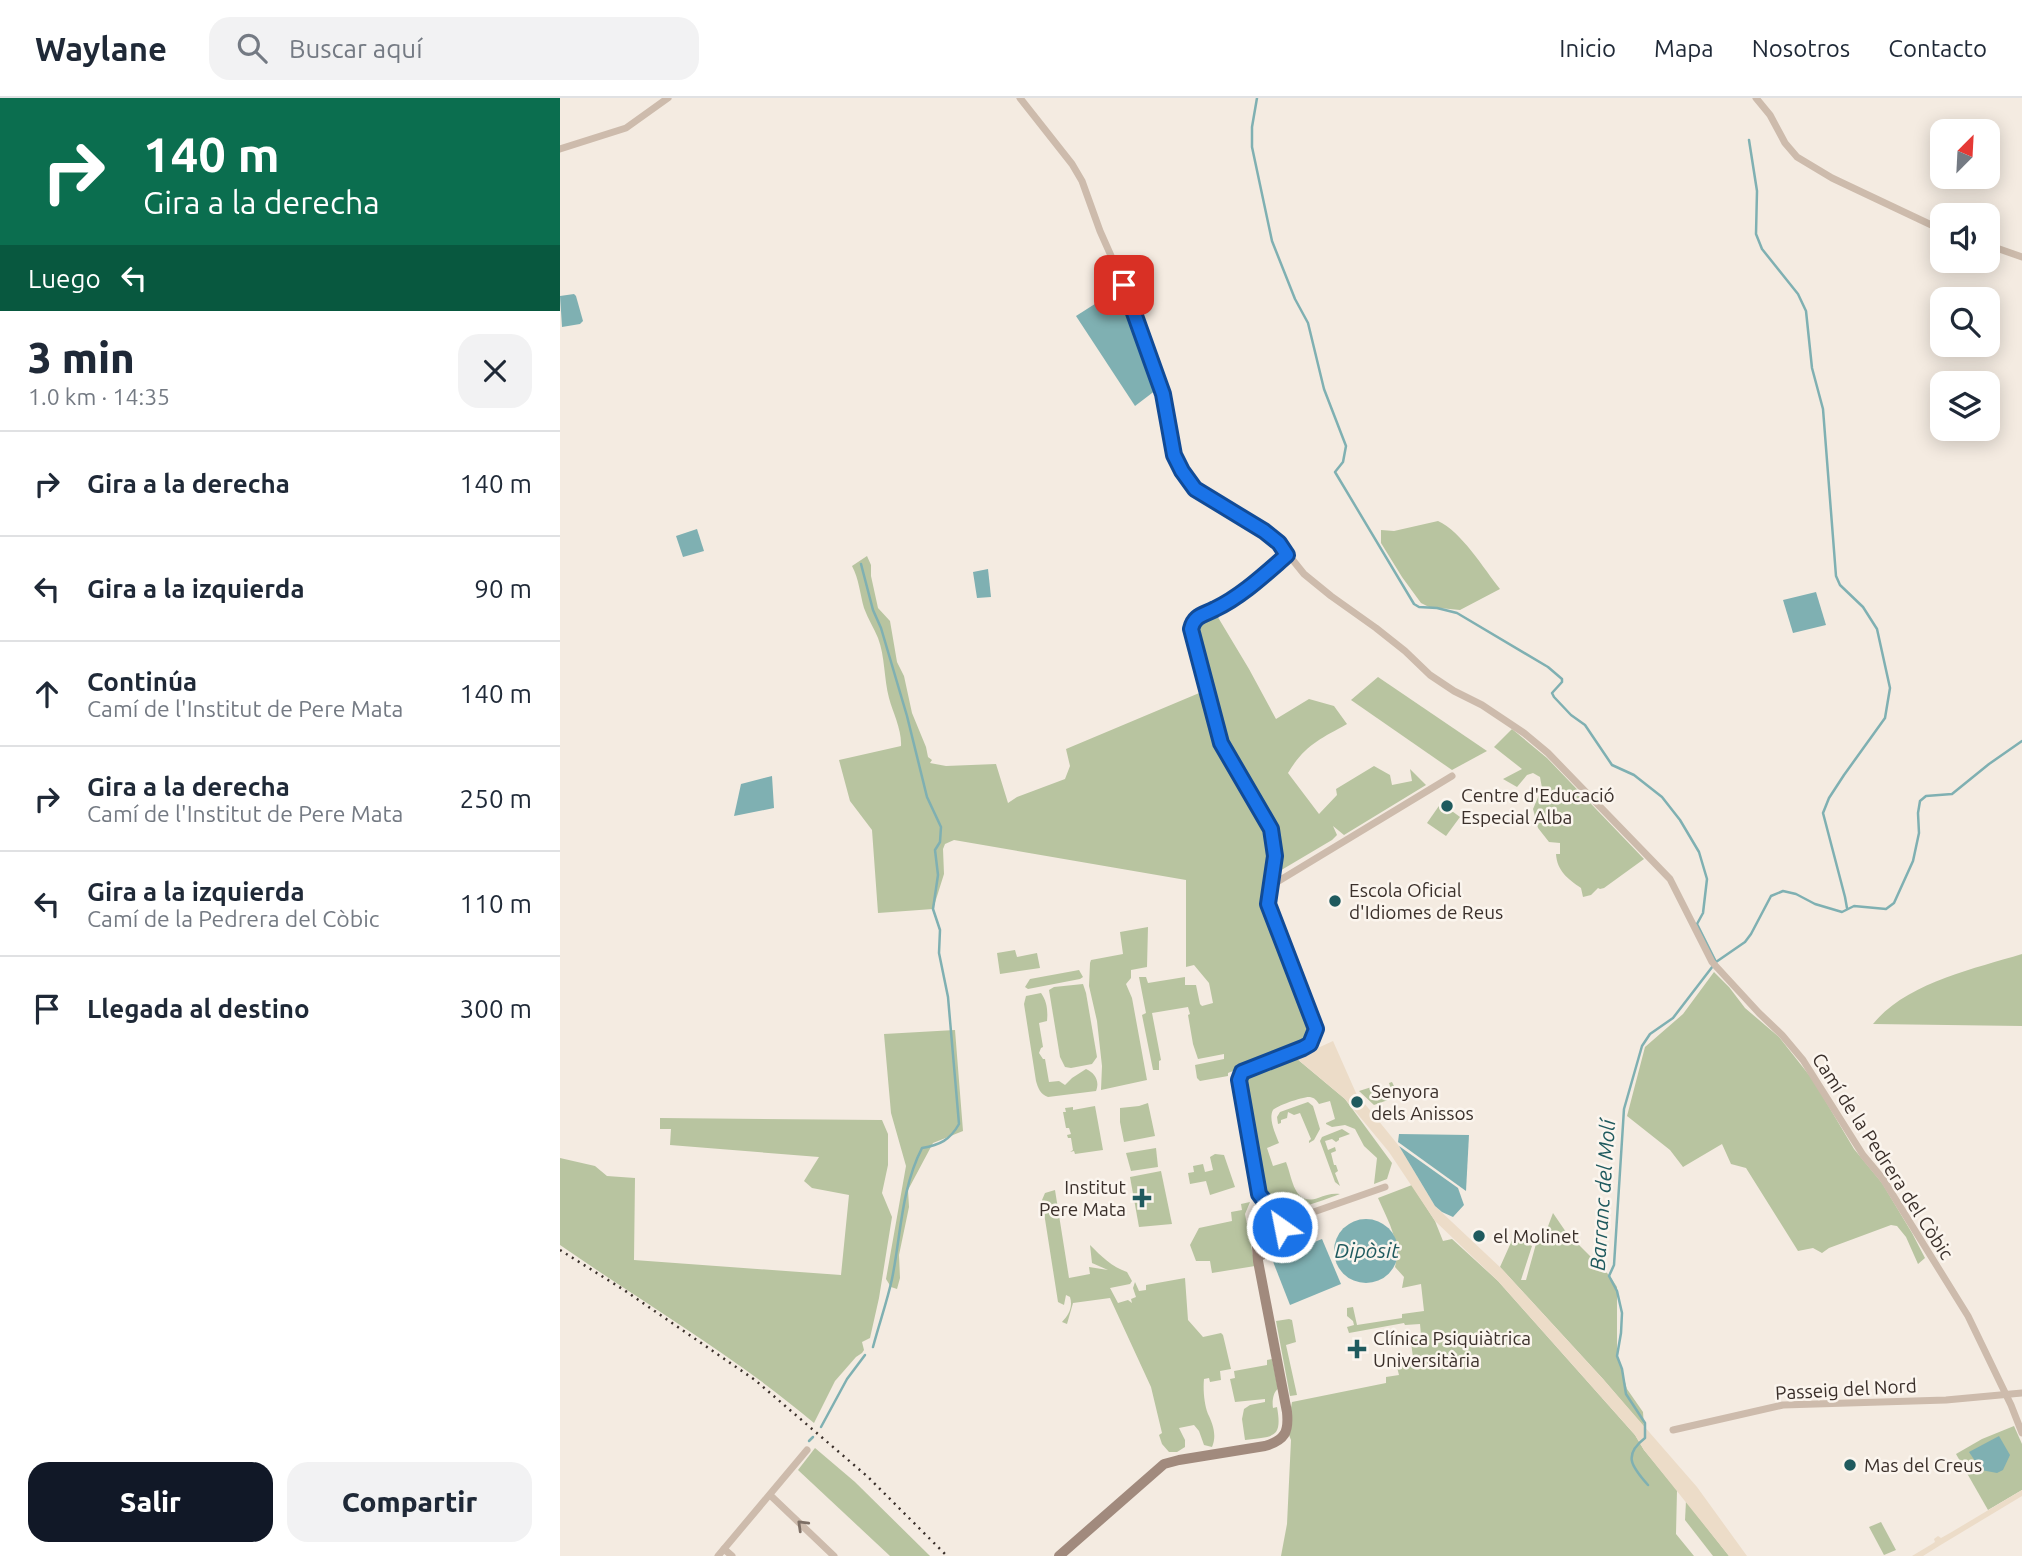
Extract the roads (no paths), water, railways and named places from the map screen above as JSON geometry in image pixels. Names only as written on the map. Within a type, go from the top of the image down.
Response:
[{"type":"street","points":[[560,149],[626,128],[668,98]]},
{"type":"street","name":"Camí de la Pedrera del Còbic","points":[[1020,98],[1072,164],[1082,181],[1100,232],[1124,285],[1163,394],[1174,455],[1195,489],[1264,531],[1279,543],[1304,574],[1405,651],[1430,675],[1524,733],[1548,753],[1670,879],[1712,962],[1803,1060],[1863,1155],[1883,1179],[1968,1316],[2022,1433]]},
{"type":"street","points":[[1756,98],[1797,157],[1832,178],[1930,224]]},
{"type":"street","points":[[2000,249],[2022,257]]},
{"type":"street","points":[[1270,1235],[1256,1226],[1259,1194],[1239,1080],[1242,1072],[1310,1044],[1316,1029],[1268,904],[1275,856],[1271,829],[1221,743],[1191,629],[1192,622],[1198,616],[1228,602],[1287,555]]},
{"type":"street","points":[[1272,885],[1452,776]]},
{"type":"street","points":[[1260,1266],[1263,1244],[1270,1235],[1305,1215],[1385,1187]]},
{"type":"street","points":[[1259,1194],[1281,1214],[1305,1215]]},
{"type":"street","points":[[1257,1216],[1263,1209],[1272,1208]]},
{"type":"street","points":[[1281,1214],[1281,1229]]},
{"type":"street","points":[[1059,1556],[1164,1464],[1265,1446],[1275,1443],[1284,1435],[1288,1424],[1287,1412],[1257,1247],[1259,1230]]},
{"type":"street","name":"Passeig del Nord","points":[[1673,1430],[1783,1405],[1946,1400],[2022,1393]]},
{"type":"street","points":[[718,1556],[807,1450]]},
{"type":"street","points":[[770,1495],[834,1556]]},
{"type":"street","points":[[724,1549],[732,1556]]},
{"type":"water","points":[[1120,288],[1156,390],[1135,406],[1076,316]]},
{"type":"water","points":[[574,294],[583,321],[562,327],[560,296]]},
{"type":"water","points":[[697,529],[704,551],[683,557],[676,536]]},
{"type":"water","points":[[988,569],[991,597],[977,598],[973,572]]},
{"type":"water","points":[[1816,592],[1826,625],[1793,633],[1783,600]]},
{"type":"water","points":[[772,776],[774,808],[734,816],[741,784]]},
{"type":"water","points":[[1399,1134],[1469,1135],[1466,1191],[1398,1142]]},
{"type":"water","points":[[1399,1146],[1458,1188],[1464,1205],[1453,1217],[1435,1206]]},
{"type":"water","name":"Dipòsit","points":[[1366,1219],[1389,1228],[1398,1251],[1389,1274],[1366,1283],[1343,1274],[1334,1251],[1343,1228]]},
{"type":"water","name":"Dipòsit","points":[[1322,1239],[1341,1284],[1290,1305],[1272,1259]]},
{"type":"water","points":[[1999,1436],[2010,1455],[2003,1470],[1997,1473],[1981,1470],[1969,1452]]},
{"type":"waterway","points":[[1257,98],[1252,147],[1272,241],[1295,299],[1308,323],[1324,389],[1346,446],[1343,462],[1335,472],[1414,604],[1457,613],[1548,667],[1562,679],[1552,693],[1554,697],[1585,725],[1612,765],[1634,775],[1662,797],[1680,820],[1699,852],[1707,879],[1703,913],[1697,924],[1716,962]]},
{"type":"waterway","points":[[1749,140],[1757,191],[1756,234],[1762,249],[1798,294],[1806,311],[1812,368],[1823,409],[1836,576],[1840,585],[1863,607],[1877,629],[1890,688],[1885,718],[1844,775],[1823,813],[1847,908]]},
{"type":"waterway","points":[[861,564],[907,716],[927,797],[941,827],[940,842],[935,850],[938,875],[933,909],[940,930],[939,953],[948,997],[959,1124],[944,1141],[922,1148],[915,1164],[906,1196],[892,1279],[873,1347]]},
{"type":"waterway","name":"Barranc del Molí","points":[[1648,1485],[1632,1461],[1634,1450],[1645,1438],[1645,1423],[1626,1394],[1617,1356],[1622,1313],[1617,1291],[1609,1276],[1614,1265],[1624,1109],[1642,1046],[1650,1034],[1673,1018],[1716,962],[1745,942],[1771,896],[1783,891],[1842,912],[1854,906],[1886,909],[1894,903],[1913,861],[1919,833],[1920,801],[1926,796],[1952,794],[2022,741]]},
{"type":"waterway","points":[[821,1427],[847,1379],[865,1355]]},
{"type":"waterway","points":[[809,1441],[813,1437]]},
{"type":"railway","points":[[560,1250],[624,1290],[755,1380],[868,1477],[947,1556]]},
{"type":"place","name":"Centre d'Educació Especial Alba","points":[[1447,806]]},
{"type":"place","name":"Escola Oficial d'Idiomes de Reus","points":[[1335,901]]},
{"type":"place","name":"Senyora dels Anissos","points":[[1357,1102]]},
{"type":"place","name":"Institut Pere Mata","points":[[1142,1198]]},
{"type":"place","name":"el Molinet","points":[[1479,1236]]},
{"type":"place","name":"Clínica Psiquiàtrica Universitària","points":[[1357,1349]]},
{"type":"place","name":"Mas del Creus","points":[[1850,1465]]}]
